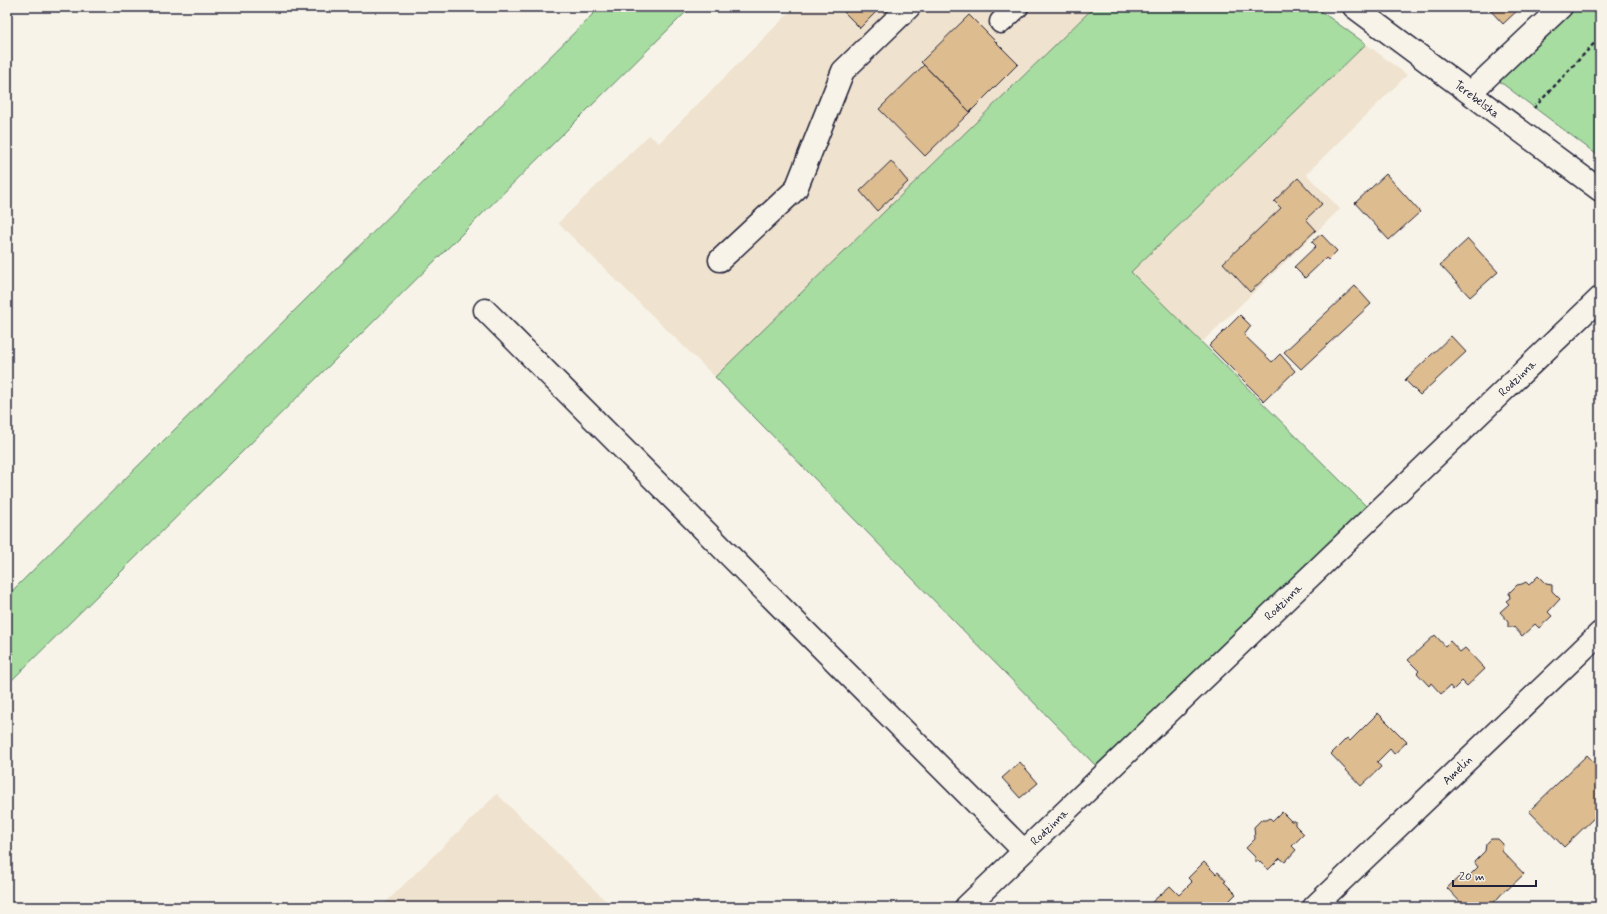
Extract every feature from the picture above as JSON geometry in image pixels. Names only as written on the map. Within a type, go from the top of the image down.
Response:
[{"type":"street","points":[[720,260],[796,189],[843,71],[909,7]]},
{"type":"street","points":[[1001,22],[1017,7]]},
{"type":"street","name":"Terebelska","points":[[1354,7],[1600,190]]},
{"type":"street","points":[[1470,94],[1561,7]]},
{"type":"street","name":"Rodzinna","points":[[966,907],[1600,298]]},
{"type":"street","points":[[485,310],[1024,851]]},
{"type":"street","name":"Amelin","points":[[1314,907],[1600,634]]},
{"type":"path","points":[[1518,129],[1528,114],[1600,37]]},
{"type":"shaded area","points":[[795,7],[1094,7],[715,377],[558,223],[649,135],[659,143]]},
{"type":"shaded area","points":[[1366,44],[1407,75],[1306,174],[1340,209],[1201,343],[1130,272]]},
{"type":"shaded area","points":[[497,794],[612,907],[381,907]]},
{"type":"green space","points":[[600,7],[691,7],[7,685],[7,596]]},
{"type":"green space","points":[[1094,7],[1315,7],[1366,44],[1131,272],[1371,511],[1098,768],[715,377]]},
{"type":"green space","points":[[1553,7],[1600,7],[1600,157],[1487,72]]},
{"type":"building","points":[[839,7],[881,7],[860,28]]},
{"type":"building","points":[[1493,7],[1521,7],[1503,24],[1490,10]]},
{"type":"building","points":[[969,15],[1018,64],[970,112],[921,62]]},
{"type":"building","points":[[924,65],[970,112],[925,156],[879,109]]},
{"type":"building","points":[[891,161],[908,182],[877,211],[860,191]]},
{"type":"building","points":[[1386,174],[1420,212],[1389,240],[1355,203]]},
{"type":"building","points":[[1298,178],[1322,204],[1306,219],[1316,230],[1250,292],[1223,263],[1281,208],[1274,201]]},
{"type":"building","points":[[1321,234],[1337,251],[1328,260],[1326,258],[1305,278],[1294,267],[1316,246],[1312,242]]},
{"type":"building","points":[[1468,239],[1498,272],[1470,297],[1440,265]]},
{"type":"building","points":[[1355,286],[1371,304],[1301,369],[1284,352]]},
{"type":"building","points":[[1240,315],[1251,326],[1244,335],[1272,362],[1280,354],[1295,371],[1264,401],[1209,346]]},
{"type":"building","points":[[1451,336],[1466,352],[1420,395],[1405,380]]},
{"type":"building","points":[[1538,576],[1546,584],[1552,585],[1552,591],[1560,599],[1548,612],[1552,616],[1539,628],[1535,624],[1522,636],[1514,627],[1508,627],[1508,621],[1500,612],[1509,604],[1506,601],[1510,598],[1509,593],[1517,585],[1526,582],[1529,585]]},
{"type":"building","points":[[1435,635],[1445,646],[1450,641],[1460,652],[1465,648],[1485,669],[1467,686],[1462,681],[1453,690],[1450,686],[1441,694],[1431,683],[1429,686],[1417,673],[1419,671],[1408,660]]},
{"type":"building","points":[[1378,713],[1407,742],[1394,754],[1390,749],[1377,762],[1381,767],[1361,786],[1331,754],[1347,738],[1350,741]]},
{"type":"building","points":[[1587,755],[1600,769],[1600,812],[1564,847],[1529,811]]},
{"type":"building","points":[[1020,762],[1038,783],[1020,798],[1002,778]]},
{"type":"building","points":[[1282,812],[1291,821],[1295,821],[1295,825],[1304,834],[1292,846],[1296,850],[1285,862],[1280,858],[1268,870],[1259,861],[1255,861],[1255,857],[1246,848],[1255,839],[1254,827],[1261,820],[1267,820],[1270,818],[1273,821]]},
{"type":"building","points":[[1491,839],[1498,839],[1503,844],[1502,851],[1524,874],[1507,890],[1506,889],[1490,907],[1465,907],[1447,888],[1460,876],[1464,881],[1478,867],[1474,862],[1485,851],[1486,844]]},
{"type":"building","points":[[1204,862],[1216,874],[1218,872],[1226,881],[1224,882],[1236,894],[1223,907],[1155,907],[1151,903],[1170,886],[1179,895],[1192,882],[1188,878]]}]
